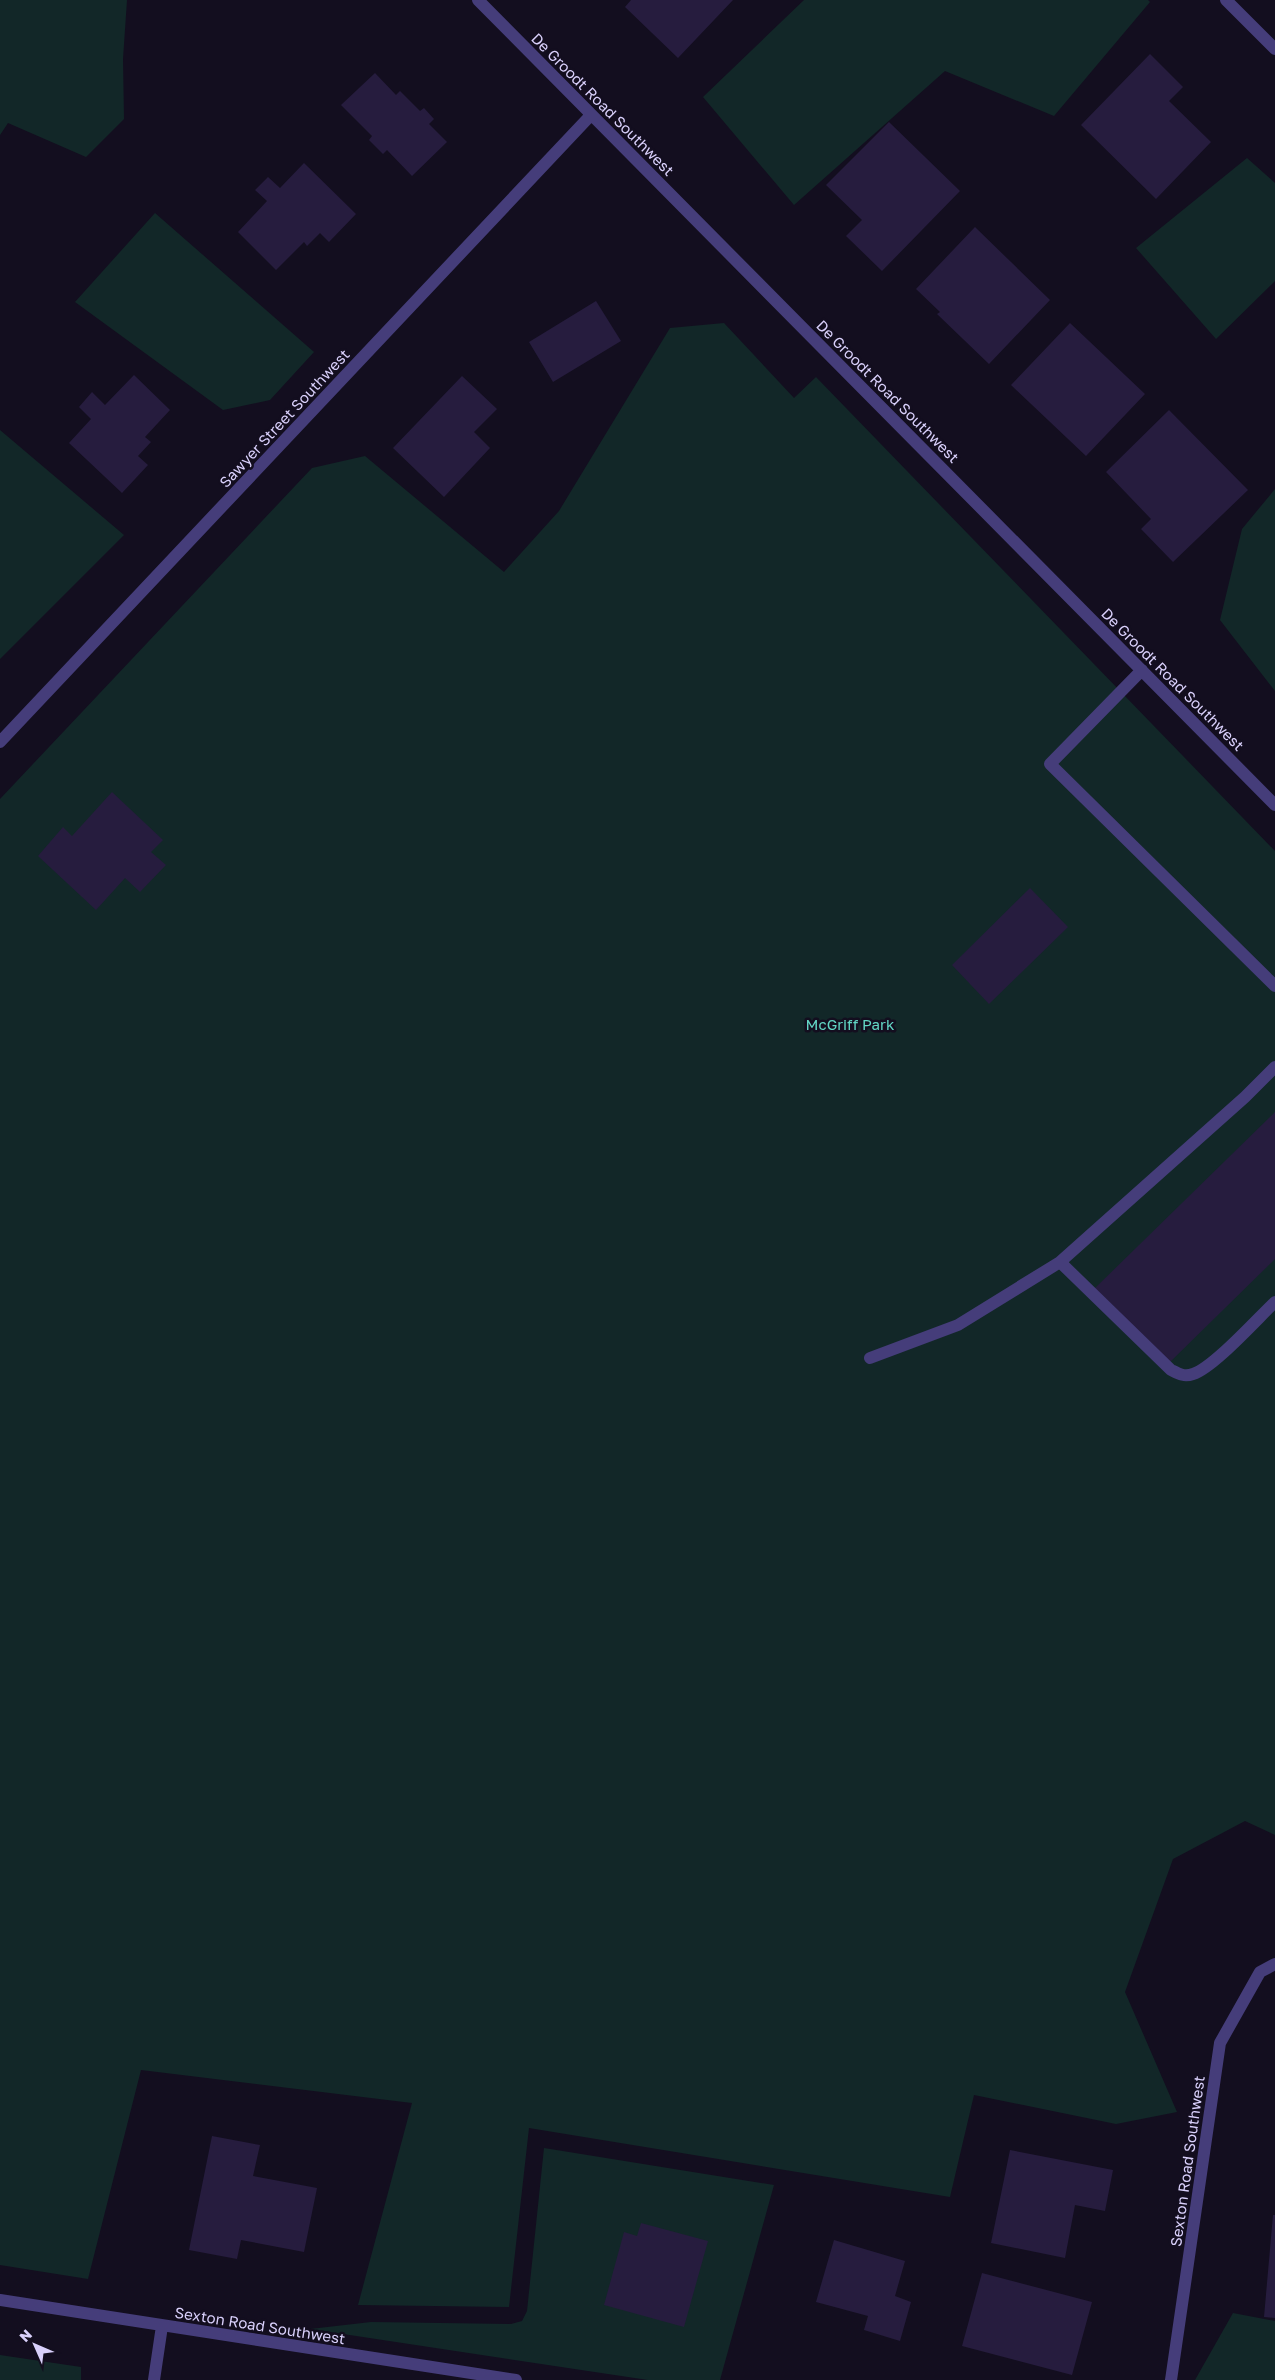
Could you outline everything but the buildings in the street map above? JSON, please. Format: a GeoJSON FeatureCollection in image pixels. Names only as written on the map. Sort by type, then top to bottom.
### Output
{"type":"FeatureCollection","features":[{"type":"Feature","properties":{"kind":"street","name":"De Groodt Road Southwest"},"geometry":{"type":"LineString","coordinates":[[478,0],[1275,805]]}},
{"type":"Feature","properties":{"kind":"street"},"geometry":{"type":"LineString","coordinates":[[1226,0],[1275,49]]}},
{"type":"Feature","properties":{"kind":"street","name":"Sawyer Street Southwest"},"geometry":{"type":"LineString","coordinates":[[0,742],[591,115]]}},
{"type":"Feature","properties":{"kind":"street"},"geometry":{"type":"LineString","coordinates":[[1142,670],[1050,764],[1275,986]]}},
{"type":"Feature","properties":{"kind":"street"},"geometry":{"type":"LineString","coordinates":[[870,1358],[958,1325],[1060,1262],[1245,1097],[1275,1067]]}},
{"type":"Feature","properties":{"kind":"street"},"geometry":{"type":"LineString","coordinates":[[1060,1262],[1171,1370],[1183,1376],[1194,1374],[1208,1366],[1275,1302]]}},
{"type":"Feature","properties":{"kind":"street","name":"Sexton Road Southwest"},"geometry":{"type":"LineString","coordinates":[[1171,2380],[1220,2043],[1260,1972],[1275,1964]]}},
{"type":"Feature","properties":{"kind":"street","name":"Sexton Road Southwest"},"geometry":{"type":"LineString","coordinates":[[0,2300],[516,2380]]}},
{"type":"Feature","properties":{"kind":"street"},"geometry":{"type":"LineString","coordinates":[[154,2380],[162,2326]]}},
{"type":"Feature","properties":{"kind":"green space"},"geometry":{"type":"Polygon","coordinates":[[[0,0],[127,0],[123,59],[124,119],[86,157],[8,123],[0,135],[0,0]]]}},
{"type":"Feature","properties":{"kind":"green space"},"geometry":{"type":"Polygon","coordinates":[[[804,0],[1148,0],[1150,2],[1054,116],[945,71],[794,205],[703,97],[804,0]]]}},
{"type":"Feature","properties":{"kind":"green space"},"geometry":{"type":"Polygon","coordinates":[[[1247,158],[1275,183],[1275,281],[1216,339],[1136,248],[1247,158]]]}},
{"type":"Feature","properties":{"kind":"green space"},"geometry":{"type":"Polygon","coordinates":[[[155,213],[314,352],[270,400],[223,410],[75,302],[155,213]]]}},
{"type":"Feature","properties":{"kind":"green space","name":"McGriff Park"},"geometry":{"type":"Polygon","coordinates":[[[724,323],[794,398],[816,377],[1275,851],[1275,1835],[1245,1821],[1173,1859],[1125,1992],[1177,2112],[1116,2124],[974,2095],[950,2197],[529,2128],[509,2307],[358,2305],[412,2103],[141,2070],[88,2279],[0,2265],[0,799],[312,468],[365,456],[504,572],[559,511],[670,328],[724,323]]]}},
{"type":"Feature","properties":{"kind":"green space"},"geometry":{"type":"Polygon","coordinates":[[[0,430],[124,535],[0,659],[0,430]]]}},
{"type":"Feature","properties":{"kind":"green space"},"geometry":{"type":"Polygon","coordinates":[[[1275,489],[1275,691],[1220,620],[1242,529],[1275,489]]]}},
{"type":"Feature","properties":{"kind":"green space"},"geometry":{"type":"Polygon","coordinates":[[[544,2148],[774,2185],[720,2380],[648,2380],[310,2329],[371,2322],[511,2324],[522,2321],[527,2311],[544,2148]]]}},
{"type":"Feature","properties":{"kind":"green space"},"geometry":{"type":"Polygon","coordinates":[[[1233,2313],[1275,2321],[1275,2380],[1195,2380],[1233,2313]]]}},
{"type":"Feature","properties":{"kind":"green space"},"geometry":{"type":"Polygon","coordinates":[[[0,2355],[81,2367],[81,2380],[0,2380],[0,2355]]]}}]}
